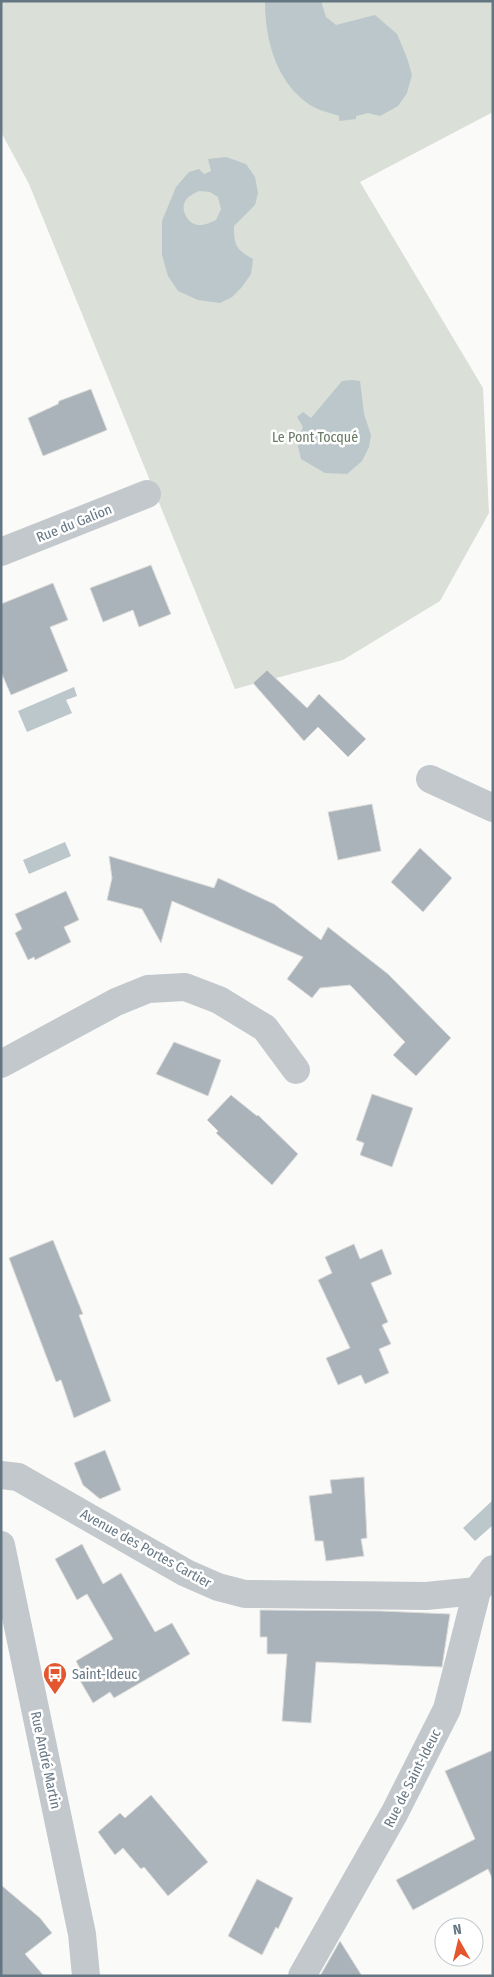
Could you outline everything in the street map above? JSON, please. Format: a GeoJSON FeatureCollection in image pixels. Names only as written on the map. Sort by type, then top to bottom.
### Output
{"type":"FeatureCollection","features":[{"type":"Feature","properties":{"kind":"street","name":"Rue du Galion"},"geometry":{"type":"LineString","coordinates":[[1,552],[147,494]]}},
{"type":"Feature","properties":{"kind":"street"},"geometry":{"type":"LineString","coordinates":[[430,778],[493,808]]}},
{"type":"Feature","properties":{"kind":"street"},"geometry":{"type":"LineString","coordinates":[[1,1064],[124,999],[148,989],[185,987],[219,1000],[265,1028],[296,1070]]}},
{"type":"Feature","properties":{"kind":"street","name":"Avenue des Portes Cartier"},"geometry":{"type":"LineString","coordinates":[[1,1475],[18,1477],[186,1573],[218,1587],[245,1594],[426,1596],[485,1580]]}},
{"type":"Feature","properties":{"kind":"street","name":"Rue André Martin"},"geometry":{"type":"LineString","coordinates":[[1,1545],[82,1934],[86,1976]]}},
{"type":"Feature","properties":{"kind":"street","name":"Rue de Saint-Ideuc"},"geometry":{"type":"LineString","coordinates":[[302,1976],[395,1812],[447,1709],[485,1580]]}},
{"type":"Feature","properties":{"kind":"green space","name":"Le Pont Tocqué"},"geometry":{"type":"Polygon","coordinates":[[[1,1],[493,1],[493,112],[360,182],[483,388],[489,513],[440,601],[343,660],[235,689],[29,184],[1,132],[1,1]]]}},
{"type":"Feature","properties":{"kind":"shaded area"},"geometry":{"type":"Polygon","coordinates":[[[265,1],[321,1],[326,17],[336,25],[375,15],[397,34],[412,75],[407,93],[398,106],[380,116],[368,113],[356,116],[356,119],[339,121],[339,116],[320,110],[298,96],[281,72],[270,45],[265,1]]]}},
{"type":"Feature","properties":{"kind":"shaded area"},"geometry":{"type":"Polygon","coordinates":[[[226,157],[246,164],[255,177],[258,193],[255,205],[234,226],[237,246],[253,259],[251,274],[232,297],[220,303],[198,300],[178,291],[168,276],[162,255],[162,221],[176,187],[189,172],[199,169],[204,174],[211,171],[208,159],[226,157]],[[199,191],[188,197],[184,203],[185,214],[194,224],[202,225],[216,220],[221,209],[218,197],[210,192],[199,191]]]}},
{"type":"Feature","properties":{"kind":"shaded area"},"geometry":{"type":"Polygon","coordinates":[[[342,381],[360,381],[364,414],[371,435],[369,447],[362,461],[347,474],[325,473],[301,459],[297,442],[303,427],[297,417],[303,412],[311,418],[342,381]]]}},
{"type":"Feature","properties":{"kind":"shaded area"},"geometry":{"type":"Polygon","coordinates":[[[74,687],[77,696],[66,700],[72,713],[27,732],[18,711],[74,687]]]}},
{"type":"Feature","properties":{"kind":"shaded area"},"geometry":{"type":"Polygon","coordinates":[[[65,842],[71,856],[29,874],[23,860],[65,842]]]}},
{"type":"Feature","properties":{"kind":"shaded area"},"geometry":{"type":"Polygon","coordinates":[[[493,1500],[493,1525],[475,1541],[463,1528],[493,1500]]]}},
{"type":"Feature","properties":{"kind":"building"},"geometry":{"type":"Polygon","coordinates":[[[91,389],[107,430],[43,456],[28,418],[58,404],[59,401],[91,389]]]}},
{"type":"Feature","properties":{"kind":"building"},"geometry":{"type":"Polygon","coordinates":[[[151,565],[171,614],[139,627],[133,610],[103,622],[90,588],[151,565]]]}},
{"type":"Feature","properties":{"kind":"building"},"geometry":{"type":"Polygon","coordinates":[[[53,583],[68,620],[50,627],[68,671],[11,695],[1,672],[1,604],[53,583]]]}},
{"type":"Feature","properties":{"kind":"building"},"geometry":{"type":"Polygon","coordinates":[[[267,670],[307,708],[319,694],[366,739],[348,757],[318,727],[304,741],[253,683],[267,670]]]}},
{"type":"Feature","properties":{"kind":"building"},"geometry":{"type":"Polygon","coordinates":[[[372,804],[381,851],[338,860],[328,812],[372,804]]]}},
{"type":"Feature","properties":{"kind":"building"},"geometry":{"type":"Polygon","coordinates":[[[420,848],[452,878],[423,912],[391,882],[420,848]]]}},
{"type":"Feature","properties":{"kind":"building"},"geometry":{"type":"Polygon","coordinates":[[[109,856],[214,888],[218,878],[274,904],[321,940],[328,927],[388,974],[451,1038],[416,1076],[393,1055],[405,1042],[350,985],[320,988],[312,998],[287,979],[303,957],[172,901],[161,943],[142,909],[107,900],[112,878],[109,856]]]}},
{"type":"Feature","properties":{"kind":"building"},"geometry":{"type":"Polygon","coordinates":[[[66,891],[79,920],[64,927],[71,942],[35,960],[34,957],[28,960],[15,933],[22,929],[15,914],[66,891]]]}},
{"type":"Feature","properties":{"kind":"building"},"geometry":{"type":"Polygon","coordinates":[[[174,1042],[221,1060],[208,1096],[156,1074],[174,1042]]]}},
{"type":"Feature","properties":{"kind":"building"},"geometry":{"type":"Polygon","coordinates":[[[372,1094],[413,1108],[392,1167],[360,1155],[364,1143],[356,1140],[372,1094]]]}},
{"type":"Feature","properties":{"kind":"building"},"geometry":{"type":"Polygon","coordinates":[[[231,1095],[258,1115],[298,1154],[272,1185],[216,1133],[218,1131],[207,1120],[231,1095]]]}},
{"type":"Feature","properties":{"kind":"building"},"geometry":{"type":"Polygon","coordinates":[[[53,1240],[83,1314],[79,1315],[111,1401],[74,1418],[61,1380],[56,1382],[9,1258],[53,1240]]]}},
{"type":"Feature","properties":{"kind":"building"},"geometry":{"type":"Polygon","coordinates":[[[354,1244],[360,1259],[382,1249],[392,1274],[371,1283],[388,1322],[382,1325],[391,1344],[379,1349],[389,1373],[365,1384],[361,1375],[338,1385],[326,1358],[350,1348],[318,1280],[332,1273],[325,1257],[354,1244]]]}},
{"type":"Feature","properties":{"kind":"building"},"geometry":{"type":"Polygon","coordinates":[[[105,1450],[121,1490],[100,1499],[83,1485],[74,1463],[105,1450]]]}},
{"type":"Feature","properties":{"kind":"building"},"geometry":{"type":"Polygon","coordinates":[[[364,1477],[367,1538],[361,1539],[364,1556],[326,1561],[323,1541],[315,1541],[309,1496],[332,1493],[330,1480],[364,1477]]]}},
{"type":"Feature","properties":{"kind":"building"},"geometry":{"type":"Polygon","coordinates":[[[82,1544],[103,1584],[121,1573],[155,1632],[172,1623],[190,1654],[114,1698],[110,1692],[93,1703],[78,1677],[83,1674],[76,1661],[113,1639],[87,1594],[77,1600],[55,1559],[82,1544]]]}},
{"type":"Feature","properties":{"kind":"building"},"geometry":{"type":"Polygon","coordinates":[[[260,1610],[381,1611],[450,1614],[442,1667],[316,1662],[311,1723],[282,1721],[287,1654],[267,1654],[267,1637],[260,1637],[260,1610]]]}},
{"type":"Feature","properties":{"kind":"building"},"geometry":{"type":"Polygon","coordinates":[[[493,1750],[493,1880],[488,1869],[413,1910],[396,1880],[475,1839],[445,1771],[493,1750]]]}},
{"type":"Feature","properties":{"kind":"building"},"geometry":{"type":"Polygon","coordinates":[[[151,1795],[208,1862],[168,1896],[144,1867],[141,1869],[123,1848],[115,1855],[98,1832],[120,1813],[125,1818],[151,1795]]]}},
{"type":"Feature","properties":{"kind":"building"},"geometry":{"type":"Polygon","coordinates":[[[257,1879],[293,1898],[278,1929],[276,1927],[262,1955],[228,1936],[257,1879]]]}},
{"type":"Feature","properties":{"kind":"building"},"geometry":{"type":"Polygon","coordinates":[[[1,1885],[40,1918],[52,1933],[25,1954],[44,1976],[1,1976],[1,1885]]]}},
{"type":"Feature","properties":{"kind":"building"},"geometry":{"type":"Polygon","coordinates":[[[340,1941],[362,1976],[320,1976],[340,1941]]]}},
{"type":"Feature","properties":{"kind":"place","name":"Saint-Ideuc"},"geometry":{"type":"Point","coordinates":[55,1695]}}]}
